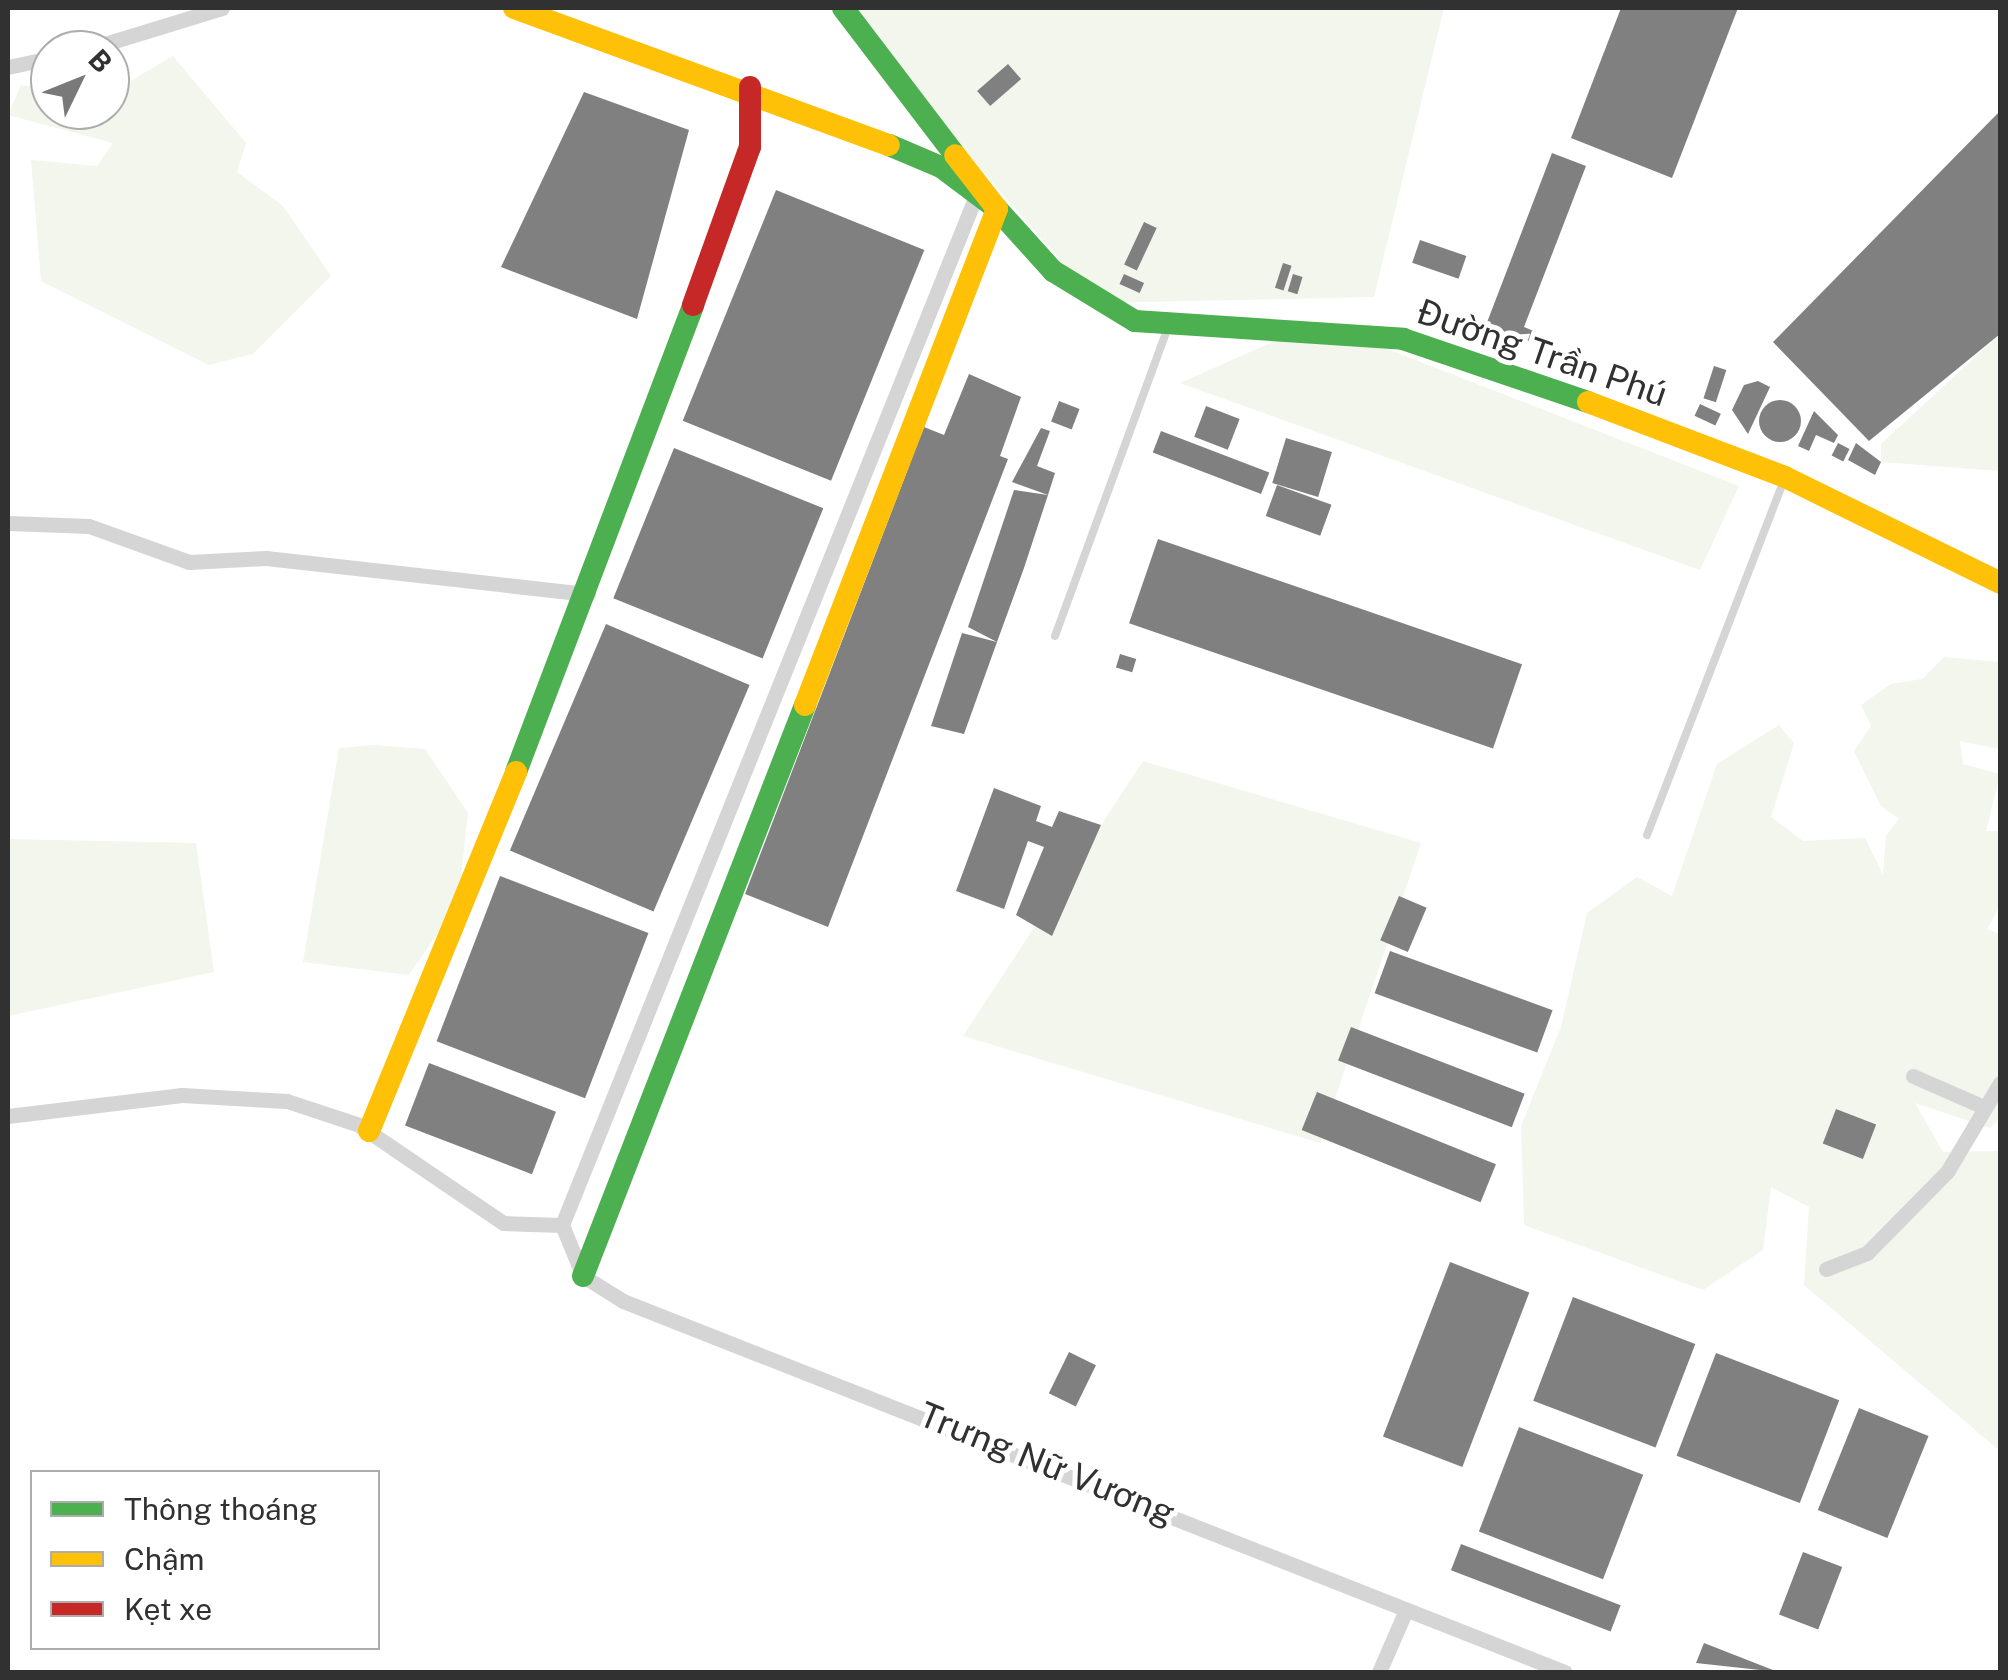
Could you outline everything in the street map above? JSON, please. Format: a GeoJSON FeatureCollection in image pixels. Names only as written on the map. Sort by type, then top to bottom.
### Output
{"type":"FeatureCollection","features":[{"type":"Feature","properties":{"kind":"street"},"geometry":{"type":"LineString","coordinates":[[130,36],[222,8]]}},
{"type":"Feature","properties":{"kind":"street","name":"Đường Trần Phú"},"geometry":{"type":"LineString","coordinates":[[514,8],[750,87],[941,168],[997,209],[1098,304],[1166,330],[1403,339],[1784,477],[2000,583]]}},
{"type":"Feature","properties":{"kind":"street"},"geometry":{"type":"LineString","coordinates":[[582,1276],[997,209],[843,8]]}},
{"type":"Feature","properties":{"kind":"street"},"geometry":{"type":"LineString","coordinates":[[369,1131],[464,917],[588,594],[750,147],[750,87]]}},
{"type":"Feature","properties":{"kind":"street"},"geometry":{"type":"LineString","coordinates":[[582,1276],[562,1226],[978,193]]}},
{"type":"Feature","properties":{"kind":"street"},"geometry":{"type":"LineString","coordinates":[[8,523],[89,526],[189,562],[266,558],[588,594]]}},
{"type":"Feature","properties":{"kind":"street"},"geometry":{"type":"LineString","coordinates":[[1912,1076],[1984,1107]]}},
{"type":"Feature","properties":{"kind":"street"},"geometry":{"type":"LineString","coordinates":[[1826,1269],[1859,1259],[1896,1226],[1955,1162],[2000,1083]]}},
{"type":"Feature","properties":{"kind":"street"},"geometry":{"type":"LineString","coordinates":[[8,1116],[251,1095],[369,1131],[503,1223],[562,1226]]}},
{"type":"Feature","properties":{"kind":"street","name":"Trưng Nữ Vương"},"geometry":{"type":"LineString","coordinates":[[582,1276],[623,1301],[1565,1672]]}},
{"type":"Feature","properties":{"kind":"street"},"geometry":{"type":"LineString","coordinates":[[1379,1672],[1406,1610]]}},
{"type":"Feature","properties":{"kind":"lane"},"geometry":{"type":"LineString","coordinates":[[1054,636],[1166,330]]}},
{"type":"Feature","properties":{"kind":"lane"},"geometry":{"type":"LineString","coordinates":[[1647,835],[1784,477]]}},
{"type":"Feature","properties":{"kind":"shaded area"},"geometry":{"type":"Polygon","coordinates":[[[839,8],[1444,8],[1374,297],[1098,303],[839,8]]]}},
{"type":"Feature","properties":{"kind":"shaded area"},"geometry":{"type":"Polygon","coordinates":[[[173,56],[246,143],[237,172],[283,206],[331,276],[253,354],[209,365],[41,281],[31,160],[97,166],[113,143],[64,130],[130,130],[130,81],[173,56]]]}},
{"type":"Feature","properties":{"kind":"shaded area"},"geometry":{"type":"Polygon","coordinates":[[[21,85],[30,86],[30,121],[8,115],[21,85]]]}},
{"type":"Feature","properties":{"kind":"shaded area"},"geometry":{"type":"Polygon","coordinates":[[[1318,322],[1739,486],[1700,570],[1180,383],[1318,322]]]}},
{"type":"Feature","properties":{"kind":"shaded area"},"geometry":{"type":"Polygon","coordinates":[[[2000,334],[2000,471],[1881,462],[1881,444],[2000,334]]]}},
{"type":"Feature","properties":{"kind":"shaded area"},"geometry":{"type":"Polygon","coordinates":[[[1944,657],[2000,662],[2000,749],[1960,741],[1963,764],[2000,774],[1986,831],[2000,831],[2000,906],[1987,929],[2000,934],[2000,1118],[1990,1128],[1915,1103],[1943,1152],[2000,1151],[2000,1451],[1804,1285],[1809,1207],[1771,1187],[1763,1250],[1703,1290],[1524,1225],[1521,1126],[1561,1027],[1587,913],[1637,877],[1672,896],[1717,764],[1779,725],[1794,743],[1771,817],[1803,841],[1865,838],[1883,875],[1886,836],[1899,819],[1881,806],[1854,751],[1871,726],[1861,705],[1891,684],[1922,679],[1944,657]]]}},
{"type":"Feature","properties":{"kind":"shaded area"},"geometry":{"type":"Polygon","coordinates":[[[374,745],[425,749],[468,813],[458,904],[409,975],[303,962],[339,748],[374,745]]]}},
{"type":"Feature","properties":{"kind":"shaded area"},"geometry":{"type":"Polygon","coordinates":[[[1143,761],[1421,843],[1320,1143],[963,1036],[1143,761]]]}},
{"type":"Feature","properties":{"kind":"shaded area"},"geometry":{"type":"Polygon","coordinates":[[[8,839],[196,843],[214,972],[8,1016],[8,839]]]}},
{"type":"Feature","properties":{"kind":"building"},"geometry":{"type":"Polygon","coordinates":[[[1621,8],[1738,8],[1672,178],[1571,138],[1621,8]]]}},
{"type":"Feature","properties":{"kind":"building"},"geometry":{"type":"Polygon","coordinates":[[[1008,64],[1021,79],[990,106],[977,91],[1008,64]]]}},
{"type":"Feature","properties":{"kind":"building"},"geometry":{"type":"Polygon","coordinates":[[[584,92],[689,130],[637,319],[501,267],[584,92]]]}},
{"type":"Feature","properties":{"kind":"building"},"geometry":{"type":"Polygon","coordinates":[[[2000,111],[2000,334],[1869,441],[1773,342],[2000,111]]]}},
{"type":"Feature","properties":{"kind":"building"},"geometry":{"type":"Polygon","coordinates":[[[1552,153],[1586,166],[1524,327],[1558,341],[1554,351],[1486,325],[1552,153]]]}},
{"type":"Feature","properties":{"kind":"building"},"geometry":{"type":"Polygon","coordinates":[[[776,190],[924,250],[831,481],[683,421],[776,190]]]}},
{"type":"Feature","properties":{"kind":"building"},"geometry":{"type":"Polygon","coordinates":[[[1144,222],[1157,228],[1137,271],[1124,265],[1144,222]]]}},
{"type":"Feature","properties":{"kind":"building"},"geometry":{"type":"Polygon","coordinates":[[[1420,240],[1466,256],[1459,279],[1412,263],[1420,240]]]}},
{"type":"Feature","properties":{"kind":"building"},"geometry":{"type":"Polygon","coordinates":[[[1283,263],[1292,266],[1284,291],[1275,288],[1283,263]]]}},
{"type":"Feature","properties":{"kind":"building"},"geometry":{"type":"Polygon","coordinates":[[[1124,274],[1144,283],[1140,293],[1120,284],[1124,274]]]}},
{"type":"Feature","properties":{"kind":"building"},"geometry":{"type":"Polygon","coordinates":[[[1293,274],[1303,277],[1297,294],[1288,291],[1293,274]]]}},
{"type":"Feature","properties":{"kind":"building"},"geometry":{"type":"Polygon","coordinates":[[[1714,366],[1726,370],[1716,402],[1703,398],[1714,366]]]}},
{"type":"Feature","properties":{"kind":"building"},"geometry":{"type":"Polygon","coordinates":[[[969,374],[1021,397],[1000,456],[1008,459],[828,927],[745,894],[924,427],[944,435],[969,374]]]}},
{"type":"Feature","properties":{"kind":"building"},"geometry":{"type":"Polygon","coordinates":[[[1758,381],[1770,387],[1748,434],[1732,410],[1744,385],[1758,381]]]}},
{"type":"Feature","properties":{"kind":"building"},"geometry":{"type":"Polygon","coordinates":[[[1780,400],[1795,406],[1801,421],[1795,436],[1780,442],[1765,436],[1759,421],[1765,406],[1780,400]]]}},
{"type":"Feature","properties":{"kind":"building"},"geometry":{"type":"Polygon","coordinates":[[[1059,401],[1080,409],[1072,429],[1051,422],[1059,401]]]}},
{"type":"Feature","properties":{"kind":"building"},"geometry":{"type":"Polygon","coordinates":[[[1700,404],[1721,414],[1715,426],[1695,416],[1700,404]]]}},
{"type":"Feature","properties":{"kind":"building"},"geometry":{"type":"Polygon","coordinates":[[[1206,406],[1240,419],[1228,450],[1194,437],[1206,406]]]}},
{"type":"Feature","properties":{"kind":"building"},"geometry":{"type":"Polygon","coordinates":[[[1814,411],[1838,435],[1834,443],[1816,435],[1809,451],[1798,446],[1814,411]]]}},
{"type":"Feature","properties":{"kind":"building"},"geometry":{"type":"Polygon","coordinates":[[[1041,428],[1050,431],[1037,466],[1055,473],[1048,495],[1012,482],[1041,428]]]}},
{"type":"Feature","properties":{"kind":"building"},"geometry":{"type":"Polygon","coordinates":[[[1161,431],[1269,473],[1261,494],[1153,452],[1161,431]]]}},
{"type":"Feature","properties":{"kind":"building"},"geometry":{"type":"Polygon","coordinates":[[[1286,438],[1332,452],[1318,497],[1272,483],[1286,438]]]}},
{"type":"Feature","properties":{"kind":"building"},"geometry":{"type":"Polygon","coordinates":[[[1838,443],[1850,449],[1843,461],[1832,455],[1838,443]]]}},
{"type":"Feature","properties":{"kind":"building"},"geometry":{"type":"Polygon","coordinates":[[[1856,443],[1881,462],[1875,475],[1848,460],[1856,443]]]}},
{"type":"Feature","properties":{"kind":"building"},"geometry":{"type":"Polygon","coordinates":[[[674,448],[823,508],[763,659],[613,598],[674,448]]]}},
{"type":"Feature","properties":{"kind":"building"},"geometry":{"type":"Polygon","coordinates":[[[1277,485],[1332,505],[1320,536],[1266,516],[1277,485]]]}},
{"type":"Feature","properties":{"kind":"building"},"geometry":{"type":"Polygon","coordinates":[[[1014,490],[1048,495],[1024,568],[997,642],[968,627],[1014,490]]]}},
{"type":"Feature","properties":{"kind":"building"},"geometry":{"type":"Polygon","coordinates":[[[1158,539],[1522,664],[1493,748],[1129,623],[1158,539]]]}},
{"type":"Feature","properties":{"kind":"building"},"geometry":{"type":"Polygon","coordinates":[[[606,624],[750,685],[653,911],[510,850],[606,624]]]}},
{"type":"Feature","properties":{"kind":"building"},"geometry":{"type":"Polygon","coordinates":[[[962,633],[997,642],[964,734],[931,726],[962,633]]]}},
{"type":"Feature","properties":{"kind":"building"},"geometry":{"type":"Polygon","coordinates":[[[1120,654],[1136,659],[1132,672],[1116,667],[1120,654]]]}},
{"type":"Feature","properties":{"kind":"building"},"geometry":{"type":"Polygon","coordinates":[[[994,788],[1041,806],[1036,821],[1052,827],[1059,811],[1101,825],[1052,936],[1016,915],[1044,847],[1028,841],[1004,909],[956,891],[994,788]]]}},
{"type":"Feature","properties":{"kind":"building"},"geometry":{"type":"Polygon","coordinates":[[[500,876],[648,933],[585,1098],[437,1041],[500,876]]]}},
{"type":"Feature","properties":{"kind":"building"},"geometry":{"type":"Polygon","coordinates":[[[1399,896],[1427,908],[1408,952],[1380,940],[1399,896]]]}},
{"type":"Feature","properties":{"kind":"building"},"geometry":{"type":"Polygon","coordinates":[[[1390,951],[1553,1010],[1537,1052],[1375,993],[1390,951]]]}},
{"type":"Feature","properties":{"kind":"building"},"geometry":{"type":"Polygon","coordinates":[[[1351,1027],[1525,1094],[1512,1127],[1338,1061],[1351,1027]]]}},
{"type":"Feature","properties":{"kind":"building"},"geometry":{"type":"Polygon","coordinates":[[[429,1063],[556,1112],[532,1174],[405,1126],[429,1063]]]}},
{"type":"Feature","properties":{"kind":"building"},"geometry":{"type":"Polygon","coordinates":[[[1317,1092],[1496,1164],[1481,1202],[1302,1130],[1317,1092]]]}},
{"type":"Feature","properties":{"kind":"building"},"geometry":{"type":"Polygon","coordinates":[[[1836,1109],[1876,1124],[1863,1159],[1823,1144],[1836,1109]]]}},
{"type":"Feature","properties":{"kind":"building"},"geometry":{"type":"Polygon","coordinates":[[[1450,1262],[1529,1292],[1462,1467],[1383,1437],[1450,1262]]]}},
{"type":"Feature","properties":{"kind":"building"},"geometry":{"type":"Polygon","coordinates":[[[1573,1297],[1695,1344],[1656,1448],[1533,1401],[1573,1297]]]}},
{"type":"Feature","properties":{"kind":"building"},"geometry":{"type":"Polygon","coordinates":[[[1069,1352],[1096,1365],[1076,1406],[1049,1393],[1069,1352]]]}},
{"type":"Feature","properties":{"kind":"building"},"geometry":{"type":"Polygon","coordinates":[[[1716,1353],[1839,1400],[1800,1503],[1677,1456],[1716,1353]]]}},
{"type":"Feature","properties":{"kind":"building"},"geometry":{"type":"Polygon","coordinates":[[[1859,1408],[1929,1436],[1887,1538],[1818,1510],[1859,1408]]]}},
{"type":"Feature","properties":{"kind":"building"},"geometry":{"type":"Polygon","coordinates":[[[1519,1427],[1643,1475],[1603,1579],[1479,1532],[1519,1427]]]}},
{"type":"Feature","properties":{"kind":"building"},"geometry":{"type":"Polygon","coordinates":[[[1461,1544],[1621,1605],[1611,1631],[1451,1570],[1461,1544]]]}},
{"type":"Feature","properties":{"kind":"building"},"geometry":{"type":"Polygon","coordinates":[[[1803,1552],[1842,1567],[1818,1630],[1779,1615],[1803,1552]]]}},
{"type":"Feature","properties":{"kind":"building"},"geometry":{"type":"Polygon","coordinates":[[[1704,1643],[1778,1672],[1696,1663],[1704,1643]]]}},
{"type":"Feature","properties":{"kind":"traffic: fast"},"geometry":{"type":"LineString","coordinates":[[843,8],[955,155]]}},
{"type":"Feature","properties":{"kind":"traffic: fast"},"geometry":{"type":"LineString","coordinates":[[889,145],[941,167],[997,209],[1053,271],[1135,321],[1403,339],[1588,402]]}},
{"type":"Feature","properties":{"kind":"traffic: fast"},"geometry":{"type":"LineString","coordinates":[[516,772],[693,305]]}},
{"type":"Feature","properties":{"kind":"traffic: fast"},"geometry":{"type":"LineString","coordinates":[[583,1276],[805,705]]}},
{"type":"Feature","properties":{"kind":"traffic: slow"},"geometry":{"type":"LineString","coordinates":[[514,8],[889,145]]}},
{"type":"Feature","properties":{"kind":"traffic: slow"},"geometry":{"type":"LineString","coordinates":[[805,705],[997,209],[955,155]]}},
{"type":"Feature","properties":{"kind":"traffic: slow"},"geometry":{"type":"LineString","coordinates":[[1588,402],[1785,477],[2000,583]]}},
{"type":"Feature","properties":{"kind":"traffic: slow"},"geometry":{"type":"LineString","coordinates":[[369,1131],[516,772]]}},
{"type":"Feature","properties":{"kind":"traffic: jam"},"geometry":{"type":"LineString","coordinates":[[693,305],[750,147],[750,87]]}}]}
